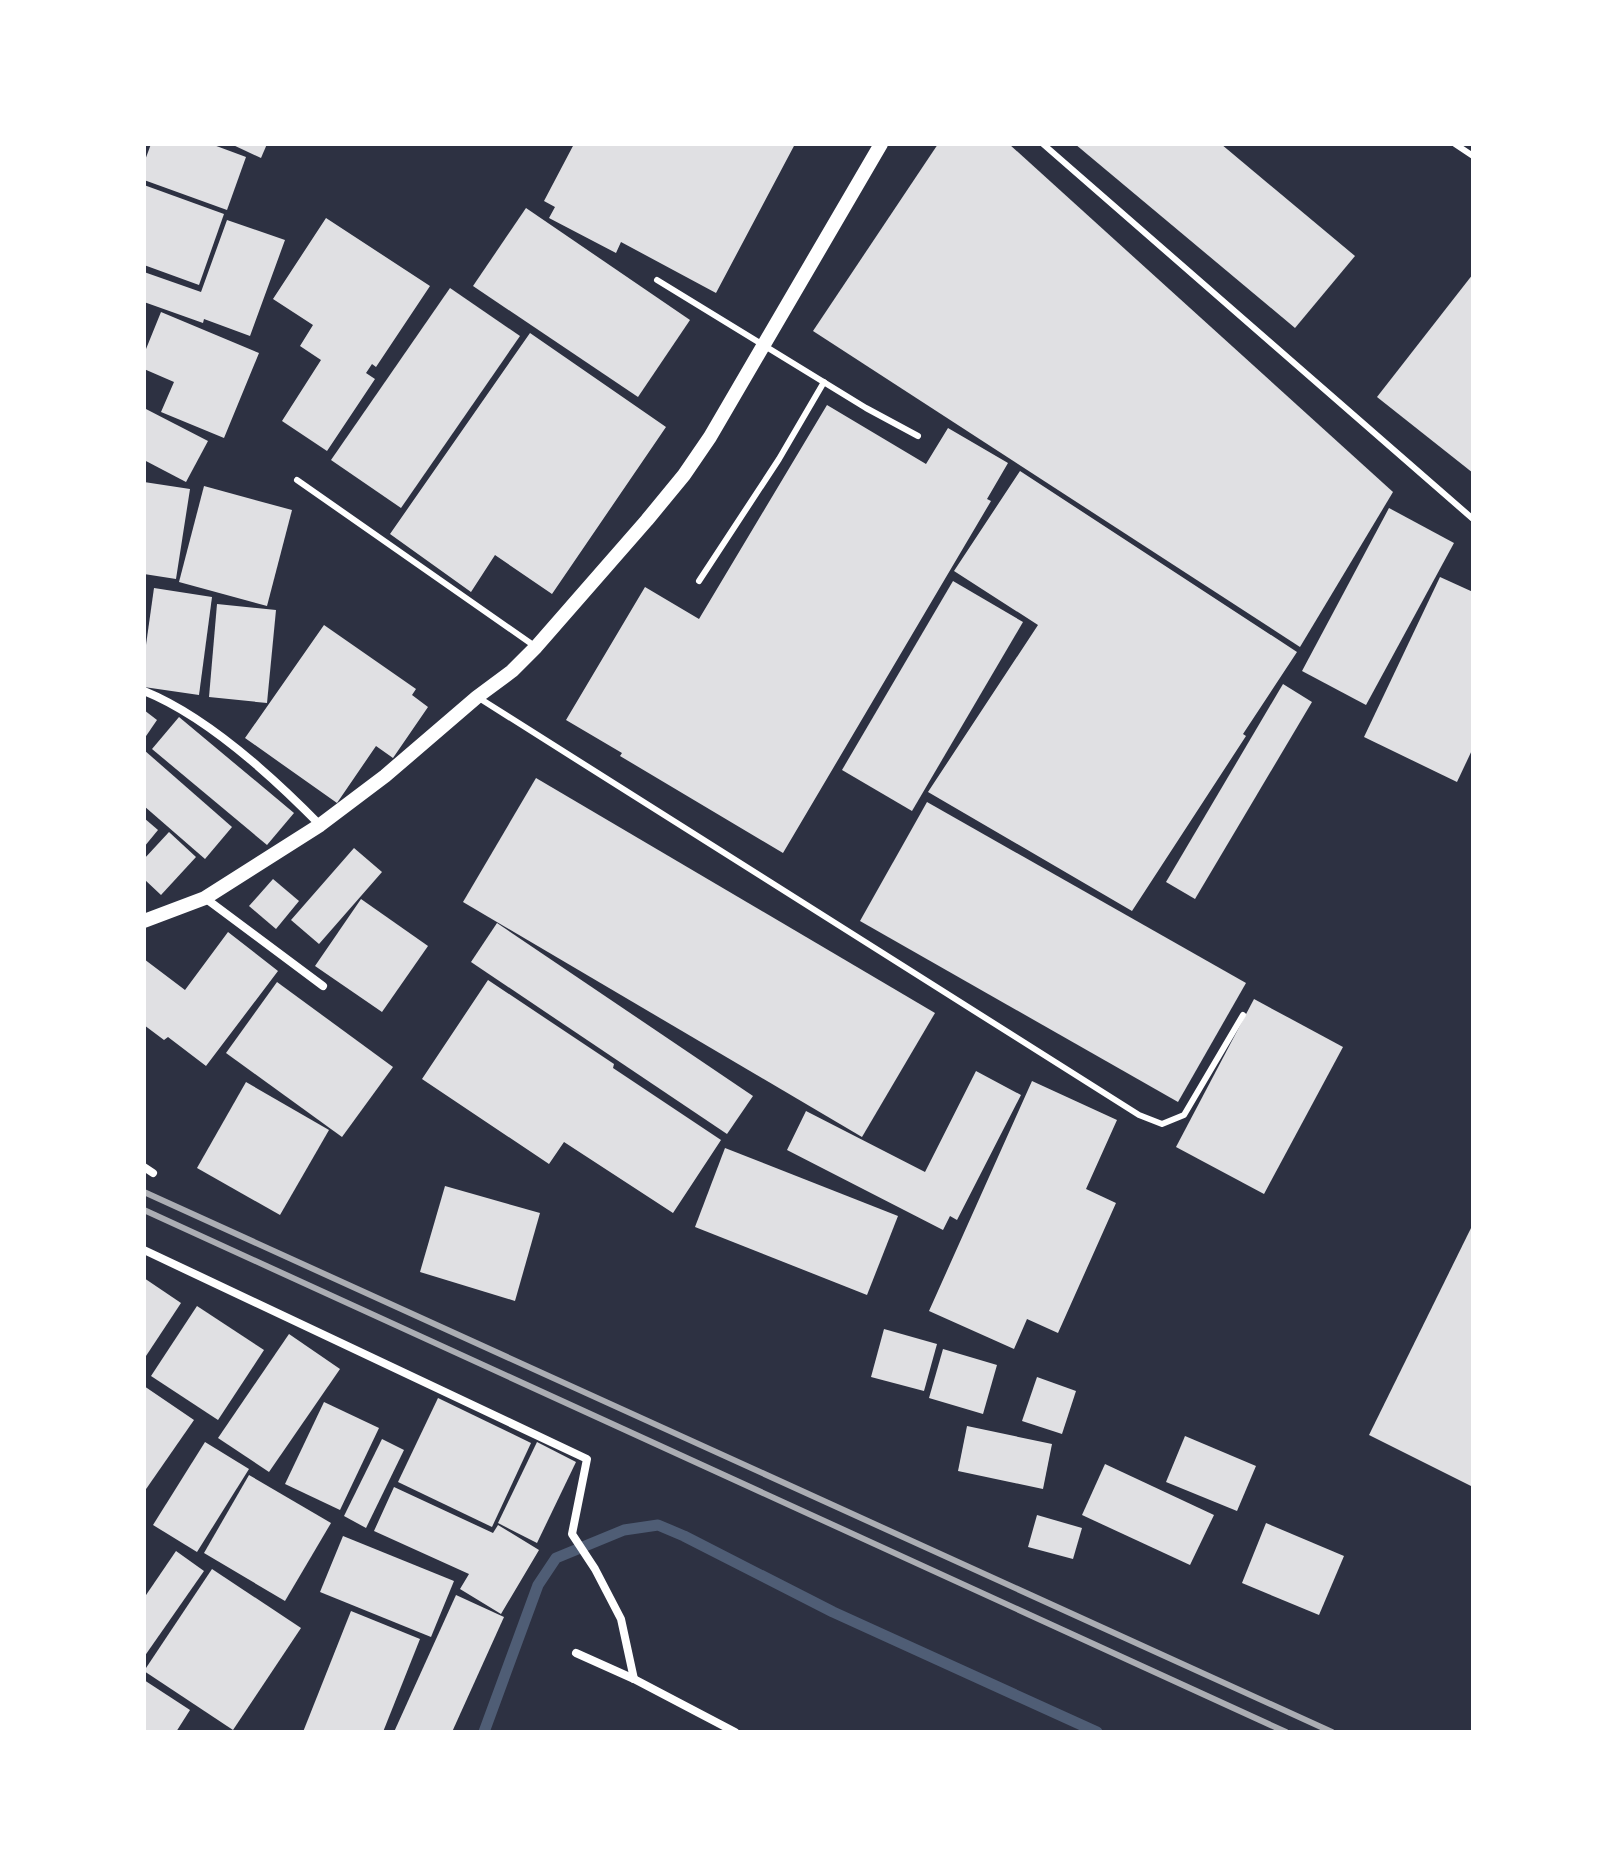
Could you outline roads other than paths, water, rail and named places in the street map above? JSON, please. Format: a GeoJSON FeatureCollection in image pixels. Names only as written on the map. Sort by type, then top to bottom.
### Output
{"type":"FeatureCollection","features":[{"type":"Feature","properties":{"kind":"street"},"geometry":{"type":"LineString","coordinates":[[144,921],[205,898],[320,825],[385,776],[512,671],[536,647],[684,475],[710,437],[881,144]]}},
{"type":"Feature","properties":{"kind":"street"},"geometry":{"type":"LineString","coordinates":[[144,691],[211,729],[291,795],[320,825]]}},
{"type":"Feature","properties":{"kind":"street"},"geometry":{"type":"LineString","coordinates":[[205,898],[323,986]]}},
{"type":"Feature","properties":{"kind":"street"},"geometry":{"type":"LineString","coordinates":[[144,1167],[153,1173]]}},
{"type":"Feature","properties":{"kind":"street"},"geometry":{"type":"LineString","coordinates":[[144,1250],[587,1459],[572,1534],[595,1569],[621,1619],[634,1679]]}},
{"type":"Feature","properties":{"kind":"street"},"geometry":{"type":"LineString","coordinates":[[576,1653],[634,1679],[735,1732]]}},
{"type":"Feature","properties":{"kind":"lane"},"geometry":{"type":"LineString","coordinates":[[1043,144],[1473,519]]}},
{"type":"Feature","properties":{"kind":"lane"},"geometry":{"type":"LineString","coordinates":[[1455,144],[1473,156]]}},
{"type":"Feature","properties":{"kind":"lane"},"geometry":{"type":"LineString","coordinates":[[657,280],[918,436]]}},
{"type":"Feature","properties":{"kind":"lane"},"geometry":{"type":"LineString","coordinates":[[699,581],[779,459],[824,382]]}},
{"type":"Feature","properties":{"kind":"lane"},"geometry":{"type":"LineString","coordinates":[[297,480],[536,647]]}},
{"type":"Feature","properties":{"kind":"lane"},"geometry":{"type":"LineString","coordinates":[[477,697],[1139,1115],[1162,1124],[1184,1115],[1243,1015]]}},
{"type":"Feature","properties":{"kind":"waterway"},"geometry":{"type":"LineString","coordinates":[[484,1732],[538,1585],[556,1558],[624,1530],[658,1525],[833,1612],[1097,1732]]}},
{"type":"Feature","properties":{"kind":"railway"},"geometry":{"type":"LineString","coordinates":[[144,1192],[1332,1732]]}},
{"type":"Feature","properties":{"kind":"railway"},"geometry":{"type":"LineString","coordinates":[[144,1210],[1286,1732]]}}]}
